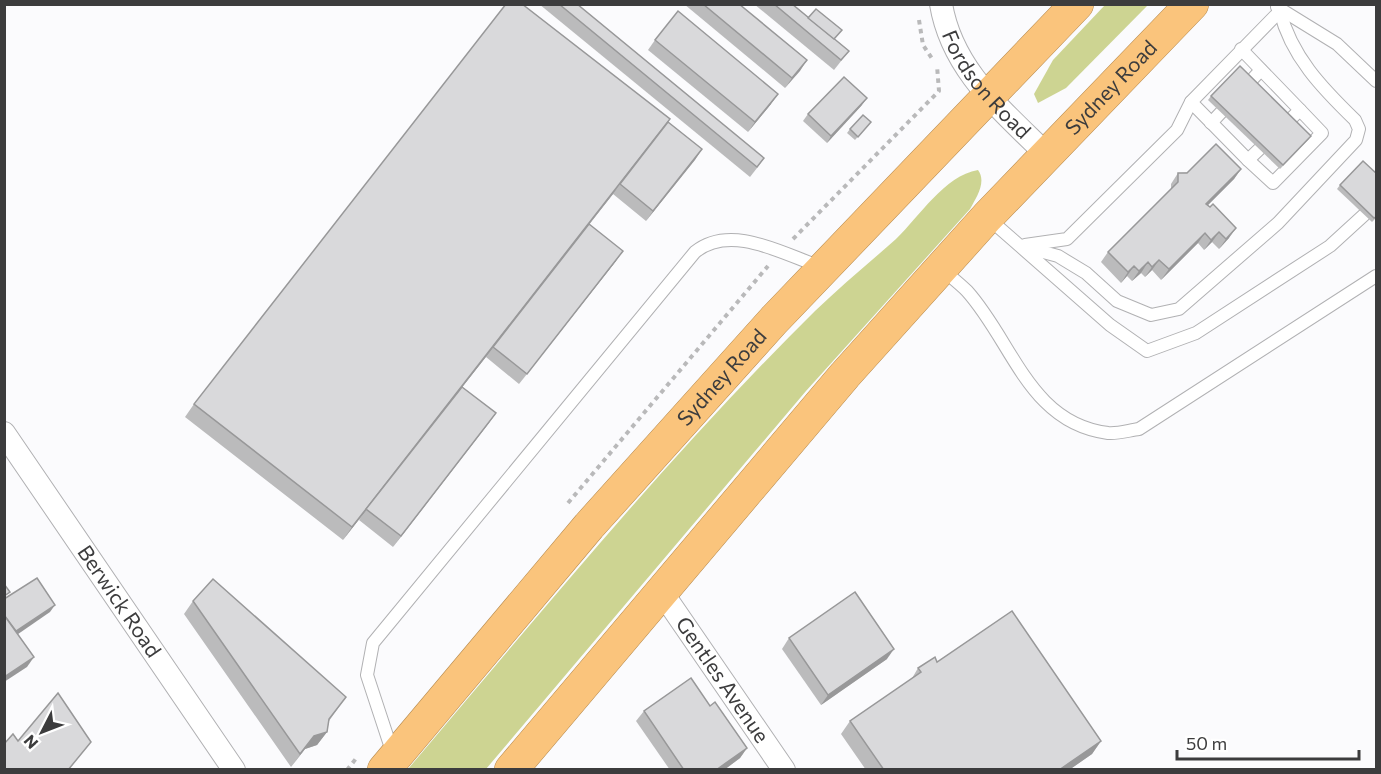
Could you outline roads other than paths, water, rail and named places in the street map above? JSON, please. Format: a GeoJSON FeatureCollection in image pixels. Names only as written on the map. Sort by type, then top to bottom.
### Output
{"type":"FeatureCollection","features":[{"type":"Feature","properties":{"kind":"highway","name":"Sydney Road"},"geometry":{"type":"LineString","coordinates":[[389,764],[589,526],[824,268],[1077,4]]}},
{"type":"Feature","properties":{"kind":"highway","name":"Sydney Road"},"geometry":{"type":"LineString","coordinates":[[511,770],[845,375],[987,217],[1192,4]]}},
{"type":"Feature","properties":{"kind":"street","name":"Fordson Road"},"geometry":{"type":"LineString","coordinates":[[941,4],[954,49],[969,74],[1047,155]]}},
{"type":"Feature","properties":{"kind":"street","name":"Berwick Road"},"geometry":{"type":"LineString","coordinates":[[4,434],[234,770]]}},
{"type":"Feature","properties":{"kind":"street","name":"Gentles Avenue"},"geometry":{"type":"LineString","coordinates":[[661,591],[784,770]]}},
{"type":"Feature","properties":{"kind":"lane"},"geometry":{"type":"LineString","coordinates":[[1021,246],[1067,239],[1177,130],[1191,102],[1278,8]]}},
{"type":"Feature","properties":{"kind":"lane"},"geometry":{"type":"LineString","coordinates":[[1278,8],[1337,44],[1377,81]]}},
{"type":"Feature","properties":{"kind":"lane"},"geometry":{"type":"LineString","coordinates":[[1021,246],[1058,256],[1086,273],[1117,301],[1151,315],[1179,309],[1278,223],[1356,140],[1359,129],[1355,120],[1309,74],[1285,32],[1278,8]]}},
{"type":"Feature","properties":{"kind":"lane"},"geometry":{"type":"LineString","coordinates":[[1191,102],[1211,123],[1234,137],[1248,160],[1273,183],[1322,133],[1300,110],[1276,94],[1261,70],[1241,50]]}},
{"type":"Feature","properties":{"kind":"lane"},"geometry":{"type":"LineString","coordinates":[[1211,123],[1261,70]]}},
{"type":"Feature","properties":{"kind":"lane"},"geometry":{"type":"LineString","coordinates":[[1248,160],[1300,110]]}},
{"type":"Feature","properties":{"kind":"lane"},"geometry":{"type":"LineString","coordinates":[[987,217],[1086,305],[1148,351],[1205,327],[1330,246],[1377,204]]}},
{"type":"Feature","properties":{"kind":"lane"},"geometry":{"type":"LineString","coordinates":[[389,764],[383,727],[367,675],[373,643],[597,370],[704,245],[719,239],[734,239],[824,268]]}},
{"type":"Feature","properties":{"kind":"lane"},"geometry":{"type":"LineString","coordinates":[[942,268],[968,292],[1040,399],[1059,416],[1081,427],[1110,433],[1140,429],[1377,276]]}}]}
